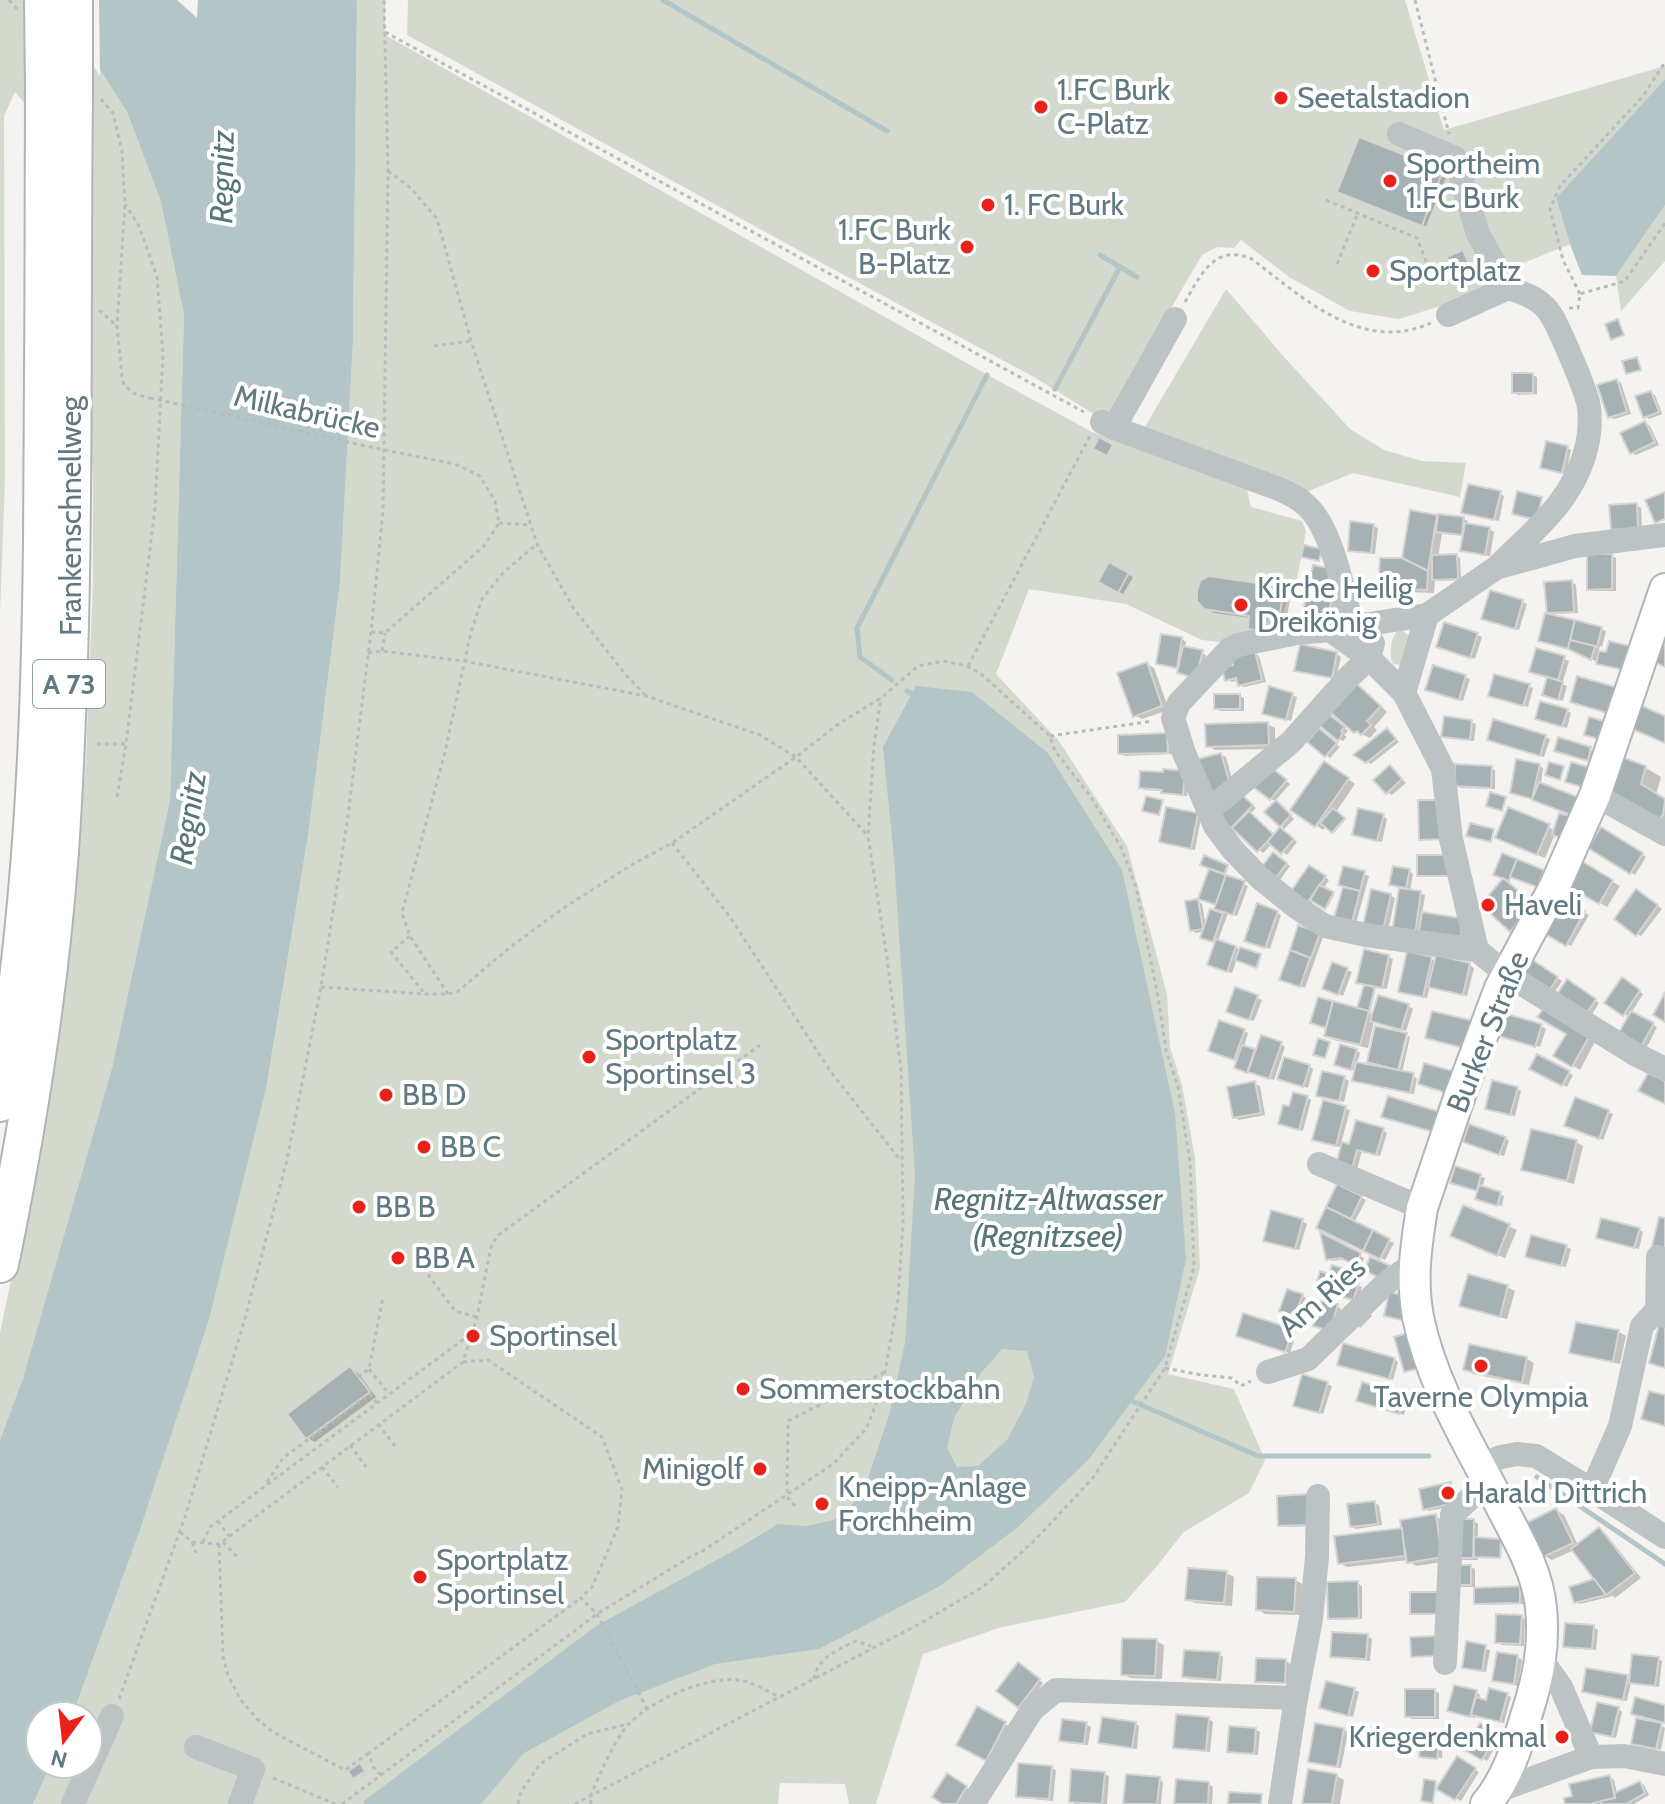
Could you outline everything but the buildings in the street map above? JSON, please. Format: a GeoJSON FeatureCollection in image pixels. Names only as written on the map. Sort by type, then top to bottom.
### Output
{"type":"FeatureCollection","features":[{"type":"Feature","properties":{"kind":"highway","name":"A 73"},"geometry":{"type":"LineString","coordinates":[[70,92],[74,0]]}},
{"type":"Feature","properties":{"kind":"highway","name":"Frankenschnellweg"},"geometry":{"type":"LineString","coordinates":[[0,1264],[38,1056],[51,955],[70,679],[73,497],[70,92],[31,6]]}},
{"type":"Feature","properties":{"kind":"highway","name":"Frankenschnellweg"},"geometry":{"type":"LineString","coordinates":[[0,1103],[10,1043],[31,847],[41,664],[43,482],[70,92]]}},
{"type":"Feature","properties":{"kind":"main road","name":"Burker Straße"},"geometry":{"type":"LineString","coordinates":[[1491,1798],[1515,1752],[1536,1686],[1541,1659],[1541,1606],[1534,1574],[1432,1365],[1419,1318],[1414,1263],[1422,1208],[1463,1085],[1506,974],[1555,886],[1595,795],[1665,589]]}},
{"type":"Feature","properties":{"kind":"street"},"geometry":{"type":"LineString","coordinates":[[1399,134],[1455,158],[1478,234],[1508,288]]}},
{"type":"Feature","properties":{"kind":"street"},"geometry":{"type":"LineString","coordinates":[[1448,315],[1508,288],[1528,293],[1549,309],[1588,404],[1591,430],[1584,462],[1573,486],[1554,511],[1496,568],[1427,615],[1297,633],[1238,645],[1230,649],[1179,703],[1173,718],[1184,753],[1215,826],[1260,878],[1296,907],[1325,926],[1366,935],[1477,950],[1506,974],[1635,1054],[1665,1069]]}},
{"type":"Feature","properties":{"kind":"street"},"geometry":{"type":"LineString","coordinates":[[1175,319],[1108,425],[1279,489],[1297,497],[1310,508],[1339,569],[1341,628],[1404,693],[1443,769],[1451,839],[1477,950]]}},
{"type":"Feature","properties":{"kind":"street"},"geometry":{"type":"LineString","coordinates":[[1496,568],[1575,546],[1665,535]]}},
{"type":"Feature","properties":{"kind":"street"},"geometry":{"type":"LineString","coordinates":[[1404,693],[1427,615]]}},
{"type":"Feature","properties":{"kind":"street"},"geometry":{"type":"LineString","coordinates":[[1208,811],[1291,742],[1369,658],[1379,622]]}},
{"type":"Feature","properties":{"kind":"street"},"geometry":{"type":"LineString","coordinates":[[1595,795],[1665,834]]}},
{"type":"Feature","properties":{"kind":"street"},"geometry":{"type":"LineString","coordinates":[[1319,1164],[1422,1208]]}},
{"type":"Feature","properties":{"kind":"street"},"geometry":{"type":"LineString","coordinates":[[1592,1490],[1620,1426],[1642,1326],[1653,1314],[1661,1315],[1658,1257]]}},
{"type":"Feature","properties":{"kind":"street","name":"Am Ries"},"geometry":{"type":"LineString","coordinates":[[1268,1372],[1308,1359],[1384,1285],[1414,1263]]}},
{"type":"Feature","properties":{"kind":"street"},"geometry":{"type":"LineString","coordinates":[[1445,1663],[1452,1515],[1501,1457],[1517,1454],[1536,1456],[1665,1537]]}},
{"type":"Feature","properties":{"kind":"street"},"geometry":{"type":"LineString","coordinates":[[1280,1804],[1311,1619],[1317,1557],[1318,1496]]}},
{"type":"Feature","properties":{"kind":"street"},"geometry":{"type":"LineString","coordinates":[[1541,1659],[1561,1687],[1591,1757]]}},
{"type":"Feature","properties":{"kind":"street"},"geometry":{"type":"LineString","coordinates":[[973,1804],[1032,1710],[1056,1690],[1296,1698]]}},
{"type":"Feature","properties":{"kind":"street"},"geometry":{"type":"LineString","coordinates":[[73,1804],[112,1716]]}},
{"type":"Feature","properties":{"kind":"street"},"geometry":{"type":"LineString","coordinates":[[196,1747],[253,1769],[240,1804]]}},
{"type":"Feature","properties":{"kind":"street"},"geometry":{"type":"LineString","coordinates":[[1491,1798],[1591,1757],[1624,1756],[1665,1764]]}},
{"type":"Feature","properties":{"kind":"path"},"geometry":{"type":"LineString","coordinates":[[9,0],[31,6]]}},
{"type":"Feature","properties":{"kind":"path"},"geometry":{"type":"LineString","coordinates":[[112,1716],[180,1532],[244,1322],[287,1160],[321,987],[347,823],[383,511],[388,171],[384,0]]}},
{"type":"Feature","properties":{"kind":"path"},"geometry":{"type":"LineString","coordinates":[[1415,0],[1455,158]]}},
{"type":"Feature","properties":{"kind":"path"},"geometry":{"type":"LineString","coordinates":[[385,32],[1108,425]]}},
{"type":"Feature","properties":{"kind":"path"},"geometry":{"type":"LineString","coordinates":[[1549,309],[1578,308],[1580,294],[1563,260],[1550,209],[1560,186],[1643,96],[1665,62]]}},
{"type":"Feature","properties":{"kind":"path"},"geometry":{"type":"LineString","coordinates":[[70,92],[113,113],[122,151],[125,204],[139,226],[157,277],[163,355],[155,508],[117,797]]}},
{"type":"Feature","properties":{"kind":"path"},"geometry":{"type":"LineString","coordinates":[[388,171],[411,188],[437,219],[471,341],[537,544],[574,609],[646,696]]}},
{"type":"Feature","properties":{"kind":"path"},"geometry":{"type":"LineString","coordinates":[[1326,200],[1417,238],[1429,269]]}},
{"type":"Feature","properties":{"kind":"path","name":"Milkabrücke"},"geometry":{"type":"LineString","coordinates":[[125,204],[117,326],[124,385],[135,394],[150,398],[455,464],[480,476],[495,501],[499,523]]}},
{"type":"Feature","properties":{"kind":"path"},"geometry":{"type":"LineString","coordinates":[[1337,264],[1358,213]]}},
{"type":"Feature","properties":{"kind":"path"},"geometry":{"type":"LineString","coordinates":[[1580,294],[1625,281],[1665,223]]}},
{"type":"Feature","properties":{"kind":"path"},"geometry":{"type":"LineString","coordinates":[[1175,319],[1202,274],[1226,254],[1239,254],[1252,259],[1325,314],[1351,325],[1375,331],[1398,331],[1422,327],[1448,315]]}},
{"type":"Feature","properties":{"kind":"path"},"geometry":{"type":"LineString","coordinates":[[434,346],[471,341]]}},
{"type":"Feature","properties":{"kind":"path"},"geometry":{"type":"LineString","coordinates":[[967,666],[1092,433],[1108,425]]}},
{"type":"Feature","properties":{"kind":"path"},"geometry":{"type":"LineString","coordinates":[[382,651],[385,633],[484,546],[499,523],[532,525]]}},
{"type":"Feature","properties":{"kind":"path"},"geometry":{"type":"LineString","coordinates":[[448,994],[410,936],[402,913],[445,752],[471,632],[482,599],[504,572],[537,544]]}},
{"type":"Feature","properties":{"kind":"path"},"geometry":{"type":"LineString","coordinates":[[371,632],[385,633]]}},
{"type":"Feature","properties":{"kind":"path"},"geometry":{"type":"LineString","coordinates":[[368,653],[382,651],[464,661],[646,696],[760,735],[796,757],[868,836]]}},
{"type":"Feature","properties":{"kind":"path"},"geometry":{"type":"LineString","coordinates":[[321,987],[425,994],[457,992],[565,907],[672,843],[837,725],[881,698],[918,666],[943,661],[967,666],[981,674],[1050,736],[1055,751],[1091,797],[1122,849],[1136,887],[1166,1050],[1178,1087],[1190,1162],[1194,1267],[1165,1368],[1092,1479],[1034,1541],[983,1587],[921,1623],[575,1804]]}},
{"type":"Feature","properties":{"kind":"path"},"geometry":{"type":"LineString","coordinates":[[342,1804],[597,1614],[787,1497],[833,1464],[866,1429],[885,1372],[898,1299],[903,1223],[901,1070],[868,836],[874,745],[881,698]]}},
{"type":"Feature","properties":{"kind":"path"},"geometry":{"type":"LineString","coordinates":[[1050,736],[1173,718]]}},
{"type":"Feature","properties":{"kind":"path"},"geometry":{"type":"LineString","coordinates":[[97,744],[126,744]]}},
{"type":"Feature","properties":{"kind":"path"},"geometry":{"type":"LineString","coordinates":[[672,843],[730,917],[831,1072],[901,1162]]}},
{"type":"Feature","properties":{"kind":"path"},"geometry":{"type":"LineString","coordinates":[[410,936],[391,952],[425,994]]}},
{"type":"Feature","properties":{"kind":"path"},"geometry":{"type":"LineString","coordinates":[[463,1362],[477,1317],[491,1247],[497,1236],[760,1045]]}},
{"type":"Feature","properties":{"kind":"path"},"geometry":{"type":"LineString","coordinates":[[423,1268],[455,1311],[477,1317]]}},
{"type":"Feature","properties":{"kind":"path"},"geometry":{"type":"LineString","coordinates":[[358,1377],[369,1369],[383,1297]]}},
{"type":"Feature","properties":{"kind":"path"},"geometry":{"type":"LineString","coordinates":[[203,1542],[210,1527],[472,1333]]}},
{"type":"Feature","properties":{"kind":"path"},"geometry":{"type":"LineString","coordinates":[[192,1542],[221,1542],[463,1362],[488,1360],[602,1437],[622,1489],[618,1527],[592,1587],[345,1770],[273,1732],[240,1699],[223,1657],[221,1542]]}},
{"type":"Feature","properties":{"kind":"path"},"geometry":{"type":"LineString","coordinates":[[1165,1368],[1232,1378]]}},
{"type":"Feature","properties":{"kind":"path"},"geometry":{"type":"LineString","coordinates":[[369,1369],[389,1394]]}},
{"type":"Feature","properties":{"kind":"path"},"geometry":{"type":"LineString","coordinates":[[795,1506],[787,1497],[788,1421],[885,1372]]}},
{"type":"Feature","properties":{"kind":"path"},"geometry":{"type":"LineString","coordinates":[[264,1486],[283,1458],[333,1421],[370,1394],[377,1403]]}},
{"type":"Feature","properties":{"kind":"path"},"geometry":{"type":"LineString","coordinates":[[378,1424],[395,1446]]}},
{"type":"Feature","properties":{"kind":"path"},"geometry":{"type":"LineString","coordinates":[[350,1445],[366,1467]]}},
{"type":"Feature","properties":{"kind":"path"},"geometry":{"type":"LineString","coordinates":[[322,1467],[338,1487]]}},
{"type":"Feature","properties":{"kind":"path"},"geometry":{"type":"LineString","coordinates":[[218,1521],[229,1536]]}},
{"type":"Feature","properties":{"kind":"path"},"geometry":{"type":"LineString","coordinates":[[180,1532],[192,1542],[196,1553]]}},
{"type":"Feature","properties":{"kind":"path"},"geometry":{"type":"LineString","coordinates":[[221,1542],[240,1560]]}},
{"type":"Feature","properties":{"kind":"path"},"geometry":{"type":"LineString","coordinates":[[581,1598],[597,1614],[647,1709]]}},
{"type":"Feature","properties":{"kind":"path"},"geometry":{"type":"LineString","coordinates":[[814,1679],[816,1669],[827,1656],[856,1641],[873,1647]]}},
{"type":"Feature","properties":{"kind":"path"},"geometry":{"type":"LineString","coordinates":[[591,1804],[590,1796],[619,1738],[628,1724],[647,1709],[692,1686],[723,1681],[742,1680],[780,1697]]}},
{"type":"Feature","properties":{"kind":"path"},"geometry":{"type":"LineString","coordinates":[[518,1804],[521,1792],[540,1764],[587,1734],[628,1724]]}},
{"type":"Feature","properties":{"kind":"path"},"geometry":{"type":"LineString","coordinates":[[369,1753],[373,1767],[381,1775]]}},
{"type":"Feature","properties":{"kind":"path"},"geometry":{"type":"LineString","coordinates":[[253,1769],[335,1804]]}},
{"type":"Feature","properties":{"kind":"shaded area"},"geometry":{"type":"Polygon","coordinates":[[[0,0],[44,0],[90,54],[127,112],[161,202],[184,315],[170,800],[112,1068],[23,1378],[0,1440],[0,1333],[62,1008],[75,908],[86,758],[93,581],[93,475],[90,439],[91,177],[15,92],[4,116],[5,479],[0,614],[0,0]]]}},
{"type":"Feature","properties":{"kind":"shaded area"},"geometry":{"type":"Polygon","coordinates":[[[357,0],[385,0],[385,35],[1092,432],[1247,489],[1251,507],[1302,521],[1306,531],[1295,590],[1289,591],[1279,631],[1220,642],[1202,640],[1126,604],[1029,589],[996,674],[1059,741],[1127,846],[1167,994],[1170,1047],[1182,1085],[1195,1158],[1200,1268],[1168,1374],[1234,1389],[1265,1460],[1249,1493],[1184,1532],[1125,1602],[1002,1627],[923,1654],[876,1804],[849,1804],[845,1784],[780,1783],[778,1804],[33,1804],[44,1780],[104,1780],[104,1700],[78,1700],[139,1533],[209,1320],[266,1089],[308,836],[340,583],[353,342],[357,0]]]}},
{"type":"Feature","properties":{"kind":"shaded area"},"geometry":{"type":"Polygon","coordinates":[[[408,0],[1405,0],[1444,130],[1665,66],[1665,79],[1556,198],[1570,244],[1499,273],[1488,286],[1453,302],[1399,319],[1350,311],[1289,277],[1241,240],[1234,248],[1217,247],[1202,255],[1105,421],[1034,377],[407,35],[408,0]]]}},
{"type":"Feature","properties":{"kind":"shaded area"},"geometry":{"type":"Polygon","coordinates":[[[1665,205],[1665,261],[1621,311],[1616,276],[1665,205]]]}},
{"type":"Feature","properties":{"kind":"shaded area"},"geometry":{"type":"Polygon","coordinates":[[[1226,289],[1350,429],[1384,450],[1422,461],[1466,463],[1460,497],[1353,473],[1299,495],[1139,437],[1226,289]]]}},
{"type":"Feature","properties":{"kind":"shaded area"},"geometry":{"type":"Polygon","coordinates":[[[1397,631],[1411,637],[1403,665],[1393,664],[1391,656],[1397,631]]]}},
{"type":"Feature","properties":{"kind":"water","name":"Regnitz"},"geometry":{"type":"Polygon","coordinates":[[[44,0],[177,0],[197,18],[198,0],[357,0],[353,342],[340,583],[308,836],[266,1089],[209,1320],[139,1533],[78,1700],[24,1700],[24,1780],[44,1780],[33,1804],[0,1804],[0,1440],[23,1378],[112,1068],[170,800],[184,315],[161,202],[127,112],[90,54],[44,0]]]}},
{"type":"Feature","properties":{"kind":"water"},"geometry":{"type":"Polygon","coordinates":[[[1665,79],[1665,205],[1616,276],[1582,275],[1556,198],[1665,79]]]}},
{"type":"Feature","properties":{"kind":"water","name":"Regnitz-Altwasser (Regnitzsee)"},"geometry":{"type":"Polygon","coordinates":[[[916,686],[972,692],[1048,753],[1122,870],[1175,1113],[1186,1259],[1165,1356],[1089,1459],[1018,1527],[940,1586],[819,1649],[715,1664],[619,1701],[524,1753],[481,1804],[364,1804],[596,1626],[778,1524],[807,1526],[833,1520],[850,1508],[867,1481],[889,1415],[905,1343],[915,1176],[894,858],[883,747],[916,686]],[[1002,1349],[981,1373],[954,1418],[947,1448],[957,1467],[978,1466],[1007,1440],[1026,1404],[1034,1377],[1027,1351],[1002,1349]]]}},
{"type":"Feature","properties":{"kind":"pier"},"geometry":{"type":"Polygon","coordinates":[[[40,0],[99,0],[100,76],[87,57],[40,0]]]}},
{"type":"Feature","properties":{"kind":"waterway"},"geometry":{"type":"LineString","coordinates":[[663,0],[887,131]]}},
{"type":"Feature","properties":{"kind":"waterway"},"geometry":{"type":"LineString","coordinates":[[1100,255],[1137,277]]}},
{"type":"Feature","properties":{"kind":"waterway"},"geometry":{"type":"LineString","coordinates":[[1055,389],[1120,267]]}},
{"type":"Feature","properties":{"kind":"waterway"},"geometry":{"type":"LineString","coordinates":[[892,680],[860,657],[857,628],[987,375]]}},
{"type":"Feature","properties":{"kind":"waterway"},"geometry":{"type":"LineString","coordinates":[[907,691],[912,694]]}},
{"type":"Feature","properties":{"kind":"waterway"},"geometry":{"type":"LineString","coordinates":[[1132,1401],[1258,1456],[1429,1456]]}},
{"type":"Feature","properties":{"kind":"waterway"},"geometry":{"type":"LineString","coordinates":[[1537,1477],[1665,1564]]}},
{"type":"Feature","properties":{"kind":"place","name":"Seetalstadion"},"geometry":{"type":"Point","coordinates":[1281,98]}},
{"type":"Feature","properties":{"kind":"place","name":"1.FC Burk C-Platz"},"geometry":{"type":"Point","coordinates":[1041,107]}},
{"type":"Feature","properties":{"kind":"place","name":"Sportheim 1.FC Burk"},"geometry":{"type":"Point","coordinates":[1390,181]}},
{"type":"Feature","properties":{"kind":"place","name":"1. FC Burk"},"geometry":{"type":"Point","coordinates":[988,205]}},
{"type":"Feature","properties":{"kind":"place","name":"1.FC Burk B-Platz"},"geometry":{"type":"Point","coordinates":[967,247]}},
{"type":"Feature","properties":{"kind":"place","name":"Sportplatz"},"geometry":{"type":"Point","coordinates":[1373,271]}},
{"type":"Feature","properties":{"kind":"place","name":"Kirche Heilig Dreikönig"},"geometry":{"type":"Point","coordinates":[1241,605]}},
{"type":"Feature","properties":{"kind":"place","name":"Haveli"},"geometry":{"type":"Point","coordinates":[1488,905]}},
{"type":"Feature","properties":{"kind":"place","name":"Sportplatz Sportinsel 3"},"geometry":{"type":"Point","coordinates":[589,1057]}},
{"type":"Feature","properties":{"kind":"place","name":"BB D"},"geometry":{"type":"Point","coordinates":[386,1095]}},
{"type":"Feature","properties":{"kind":"place","name":"BB C"},"geometry":{"type":"Point","coordinates":[424,1147]}},
{"type":"Feature","properties":{"kind":"place","name":"BB B"},"geometry":{"type":"Point","coordinates":[359,1207]}},
{"type":"Feature","properties":{"kind":"place","name":"BB A"},"geometry":{"type":"Point","coordinates":[398,1258]}},
{"type":"Feature","properties":{"kind":"place","name":"Sportinsel"},"geometry":{"type":"Point","coordinates":[473,1336]}},
{"type":"Feature","properties":{"kind":"place","name":"Taverne Olympia"},"geometry":{"type":"Point","coordinates":[1481,1366]}},
{"type":"Feature","properties":{"kind":"place","name":"Sommerstockbahn"},"geometry":{"type":"Point","coordinates":[743,1389]}},
{"type":"Feature","properties":{"kind":"place","name":"Minigolf"},"geometry":{"type":"Point","coordinates":[760,1469]}},
{"type":"Feature","properties":{"kind":"place","name":"Harald Dittrich"},"geometry":{"type":"Point","coordinates":[1448,1493]}},
{"type":"Feature","properties":{"kind":"place","name":"Kneipp-Anlage Forchheim"},"geometry":{"type":"Point","coordinates":[822,1504]}},
{"type":"Feature","properties":{"kind":"place","name":"Sportplatz Sportinsel"},"geometry":{"type":"Point","coordinates":[420,1577]}},
{"type":"Feature","properties":{"kind":"place","name":"Kriegerdenkmal"},"geometry":{"type":"Point","coordinates":[1562,1737]}}]}
